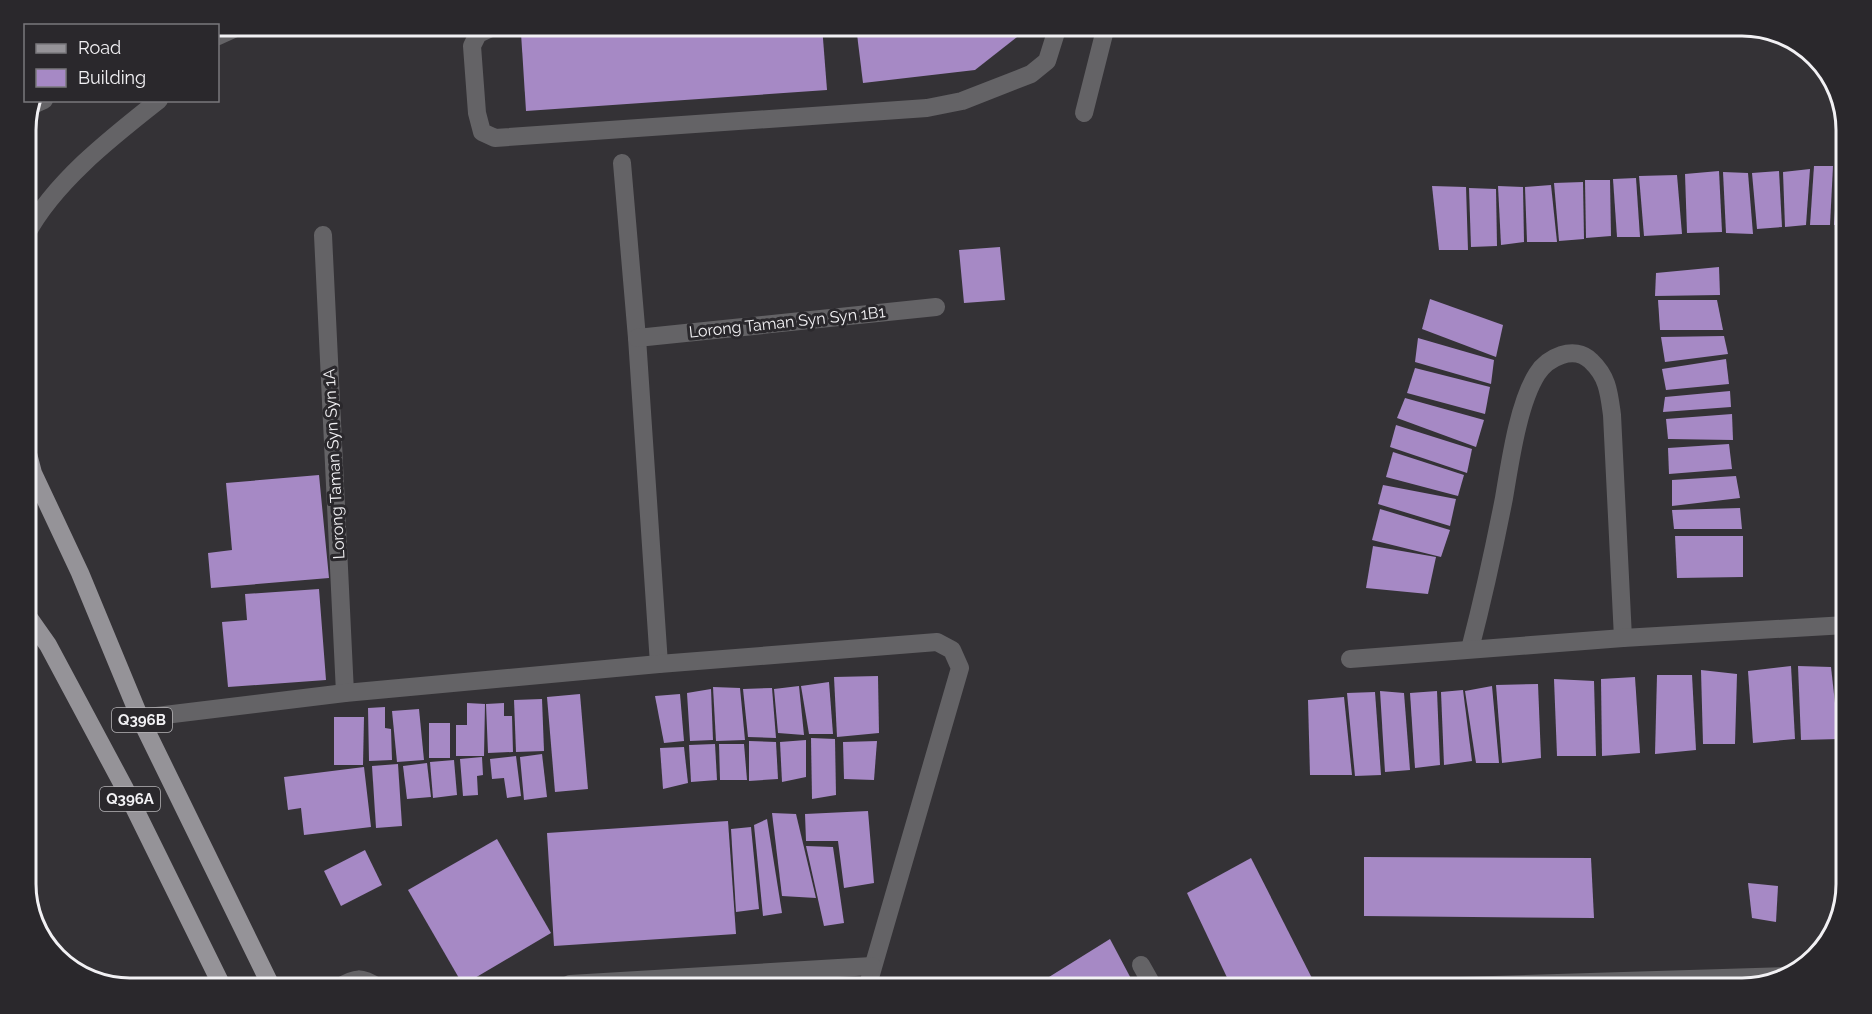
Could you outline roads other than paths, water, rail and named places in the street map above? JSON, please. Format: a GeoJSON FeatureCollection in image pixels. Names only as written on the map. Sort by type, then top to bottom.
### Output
{"type":"FeatureCollection","features":[{"type":"Feature","properties":{"kind":"main road","name":"Q396B"},"geometry":{"type":"LineString","coordinates":[[36,479],[80,573],[140,718],[267,978]]}},
{"type":"Feature","properties":{"kind":"main road","name":"Q396A"},"geometry":{"type":"LineString","coordinates":[[36,629],[48,645],[124,787],[218,978]]}},
{"type":"Feature","properties":{"kind":"street"},"geometry":{"type":"LineString","coordinates":[[477,36],[472,46],[477,113],[482,132],[495,138],[927,108],[962,101],[1031,74],[1047,61],[1055,36]]}},
{"type":"Feature","properties":{"kind":"street"},"geometry":{"type":"LineString","coordinates":[[1084,113],[1103,36]]}},
{"type":"Feature","properties":{"kind":"street"},"geometry":{"type":"LineString","coordinates":[[36,219],[47,201],[110,141],[157,102]]}},
{"type":"Feature","properties":{"kind":"street"},"geometry":{"type":"LineString","coordinates":[[622,163],[637,338],[659,664]]}},
{"type":"Feature","properties":{"kind":"street","name":"Lorong Taman Syn Syn 1A"},"geometry":{"type":"LineString","coordinates":[[323,236],[345,693]]}},
{"type":"Feature","properties":{"kind":"street","name":"Lorong Taman Syn Syn 1B1"},"geometry":{"type":"LineString","coordinates":[[637,338],[936,307]]}},
{"type":"Feature","properties":{"kind":"street"},"geometry":{"type":"LineString","coordinates":[[1470,650],[1487,583],[1515,440],[1528,393],[1543,366],[1554,357],[1566,354],[1588,358],[1602,374],[1608,388],[1612,415],[1623,638]]}},
{"type":"Feature","properties":{"kind":"street"},"geometry":{"type":"LineString","coordinates":[[1350,659],[1623,638],[1836,626]]}},
{"type":"Feature","properties":{"kind":"street"},"geometry":{"type":"LineString","coordinates":[[140,718],[345,693],[659,664],[937,642],[952,650],[960,668],[869,978]]}},
{"type":"Feature","properties":{"kind":"street"},"geometry":{"type":"LineString","coordinates":[[1141,965],[1148,978]]}},
{"type":"Feature","properties":{"kind":"street"},"geometry":{"type":"LineString","coordinates":[[671,978],[872,966]]}},
{"type":"Feature","properties":{"kind":"street"},"geometry":{"type":"LineString","coordinates":[[1723,978],[1753,977]]}}]}
